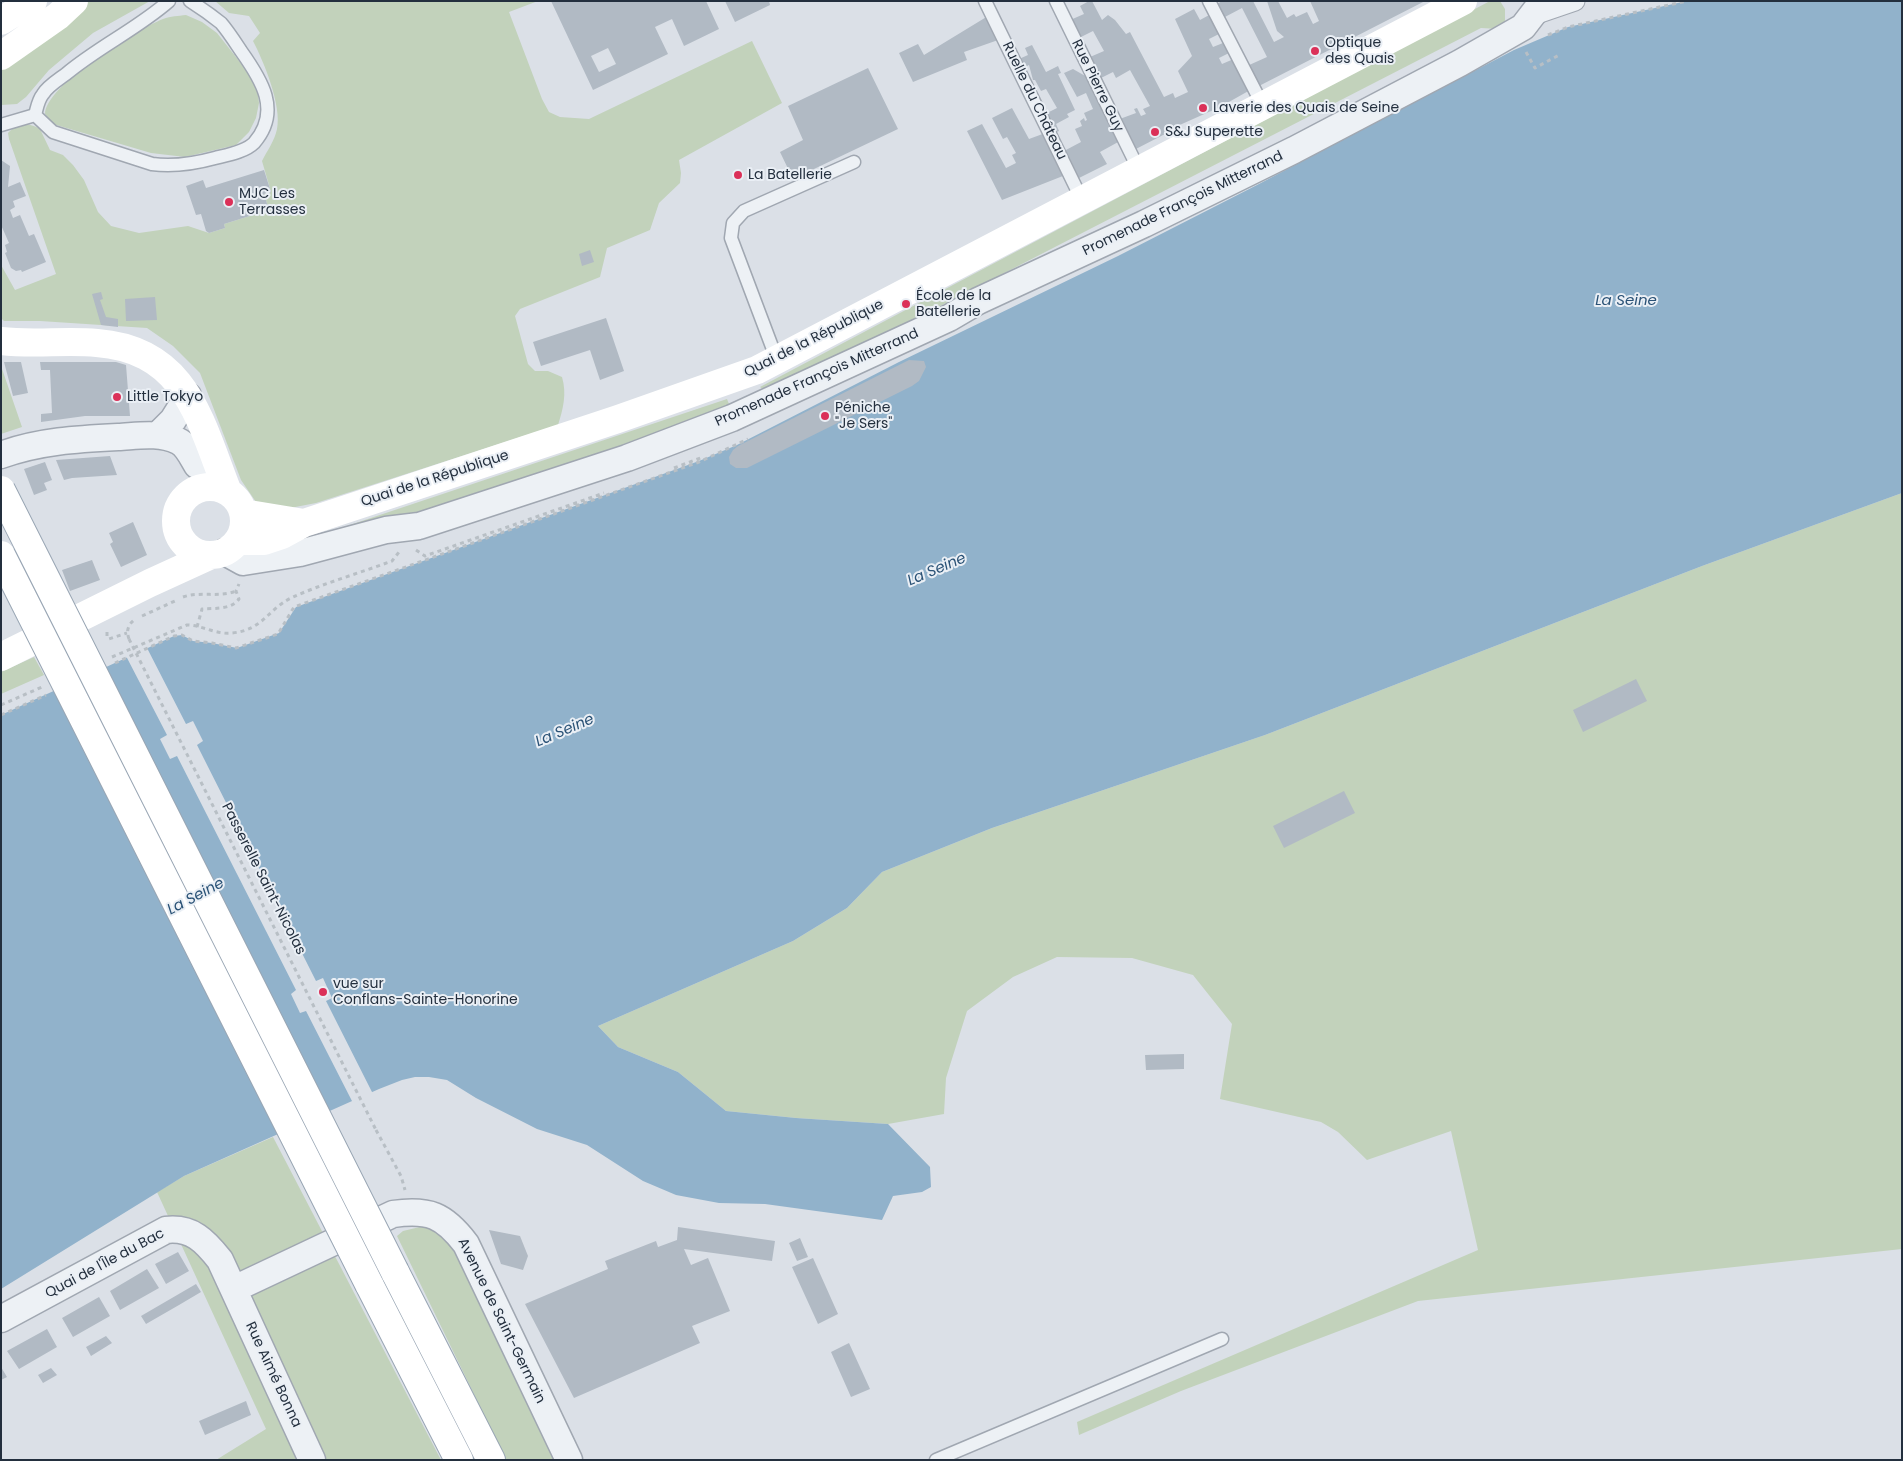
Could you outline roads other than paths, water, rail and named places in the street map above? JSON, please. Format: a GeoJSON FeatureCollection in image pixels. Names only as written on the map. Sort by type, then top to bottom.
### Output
{"type":"FeatureCollection","features":[{"type":"Feature","properties":{"kind":"main road"},"geometry":{"type":"LineString","coordinates":[[1,56],[58,16],[74,1]]}},
{"type":"Feature","properties":{"kind":"main road","name":"Quai de la République"},"geometry":{"type":"LineString","coordinates":[[214,548],[264,541],[304,523],[618,419],[757,370],[1463,1]]}},
{"type":"Feature","properties":{"kind":"main road"},"geometry":{"type":"LineString","coordinates":[[1,341],[119,345],[142,353],[164,367],[178,381],[188,396],[236,503],[244,530],[150,583],[1,657]]}},
{"type":"Feature","properties":{"kind":"main road"},"geometry":{"type":"LineString","coordinates":[[192,493],[203,428]]}},
{"type":"Feature","properties":{"kind":"main road"},"geometry":{"type":"LineString","coordinates":[[214,548],[180,538],[176,526],[176,515],[181,504],[192,493],[204,488],[212,487],[236,503],[304,523]]}},
{"type":"Feature","properties":{"kind":"main road"},"geometry":{"type":"LineString","coordinates":[[1,490],[491,1460]]}},
{"type":"Feature","properties":{"kind":"main road"},"geometry":{"type":"LineString","coordinates":[[1,555],[459,1460]]}},
{"type":"Feature","properties":{"kind":"street","name":"Promenade François Mitterrand"},"geometry":{"type":"LineString","coordinates":[[214,548],[243,562],[329,546],[386,530],[419,526],[627,458],[732,418],[949,318],[978,301],[1144,224],[1309,142],[1460,63],[1523,27],[1538,8],[1575,1]]}},
{"type":"Feature","properties":{"kind":"street"},"geometry":{"type":"LineString","coordinates":[[158,435],[173,420],[188,396]]}},
{"type":"Feature","properties":{"kind":"street"},"geometry":{"type":"LineString","coordinates":[[1,455],[16,449],[44,443],[78,439],[158,435],[180,442],[188,450],[197,465]]}},
{"type":"Feature","properties":{"kind":"street","name":"Avenue de Saint-Germain"},"geometry":{"type":"LineString","coordinates":[[234,1289],[393,1214],[422,1212],[441,1218],[456,1231],[466,1244],[569,1460]]}},
{"type":"Feature","properties":{"kind":"street","name":"Quai de l'Île du Bac"},"geometry":{"type":"LineString","coordinates":[[1,1319],[166,1230],[176,1229],[193,1233],[206,1242],[220,1260],[234,1289]]}},
{"type":"Feature","properties":{"kind":"street","name":"Rue Aimé Bonna"},"geometry":{"type":"LineString","coordinates":[[234,1289],[312,1460]]}},
{"type":"Feature","properties":{"kind":"lane"},"geometry":{"type":"LineString","coordinates":[[35,115],[38,103],[50,86],[85,58],[169,1]]}},
{"type":"Feature","properties":{"kind":"lane"},"geometry":{"type":"LineString","coordinates":[[35,115],[53,132],[152,164],[168,166],[193,164],[233,154],[253,144],[265,126],[268,105],[264,88],[255,71],[222,24],[190,1]]}},
{"type":"Feature","properties":{"kind":"lane","name":"Ruelle du Château"},"geometry":{"type":"LineString","coordinates":[[985,1],[1082,200]]}},
{"type":"Feature","properties":{"kind":"lane","name":"Rue Pierre Guy"},"geometry":{"type":"LineString","coordinates":[[1056,1],[1139,170]]}},
{"type":"Feature","properties":{"kind":"lane"},"geometry":{"type":"LineString","coordinates":[[1209,1],[1263,106]]}},
{"type":"Feature","properties":{"kind":"lane"},"geometry":{"type":"LineString","coordinates":[[1,125],[35,115]]}},
{"type":"Feature","properties":{"kind":"lane"},"geometry":{"type":"LineString","coordinates":[[777,360],[731,238],[733,223],[744,211],[854,162]]}},
{"type":"Feature","properties":{"kind":"lane"},"geometry":{"type":"LineString","coordinates":[[936,1460],[1222,1339]]}},
{"type":"Feature","properties":{"kind":"water","name":"La Seine"},"geometry":{"type":"Polygon","coordinates":[[[1687,1],[1902,1],[1902,493],[1702,566],[1265,735],[992,828],[882,872],[847,908],[793,941],[598,1026],[618,1047],[678,1072],[726,1111],[888,1124],[930,1167],[931,1187],[922,1192],[893,1196],[882,1220],[765,1204],[719,1203],[676,1195],[643,1181],[587,1145],[537,1129],[476,1098],[447,1080],[415,1077],[379,1089],[184,1176],[1,1289],[1,715],[174,636],[182,635],[193,641],[237,648],[279,633],[296,607],[699,461],[737,445],[899,362],[1118,256],[1514,50],[1568,27],[1687,1]]]}},
{"type":"Feature","properties":{"kind":"place","name":"Optique des Quais"},"geometry":{"type":"Point","coordinates":[1315,51]}},
{"type":"Feature","properties":{"kind":"place","name":"Laverie des Quais de Seine"},"geometry":{"type":"Point","coordinates":[1203,108]}},
{"type":"Feature","properties":{"kind":"place","name":"S&J Superette"},"geometry":{"type":"Point","coordinates":[1155,132]}},
{"type":"Feature","properties":{"kind":"place","name":"La Batellerie"},"geometry":{"type":"Point","coordinates":[738,175]}},
{"type":"Feature","properties":{"kind":"place","name":"MJC Les Terrasses"},"geometry":{"type":"Point","coordinates":[229,202]}},
{"type":"Feature","properties":{"kind":"place","name":"École de la Batellerie"},"geometry":{"type":"Point","coordinates":[906,304]}},
{"type":"Feature","properties":{"kind":"place","name":"Little Tokyo"},"geometry":{"type":"Point","coordinates":[117,397]}},
{"type":"Feature","properties":{"kind":"place","name":"Péniche \"Je Sers\""},"geometry":{"type":"Point","coordinates":[825,416]}},
{"type":"Feature","properties":{"kind":"place","name":"vue sur Conflans-Sainte-Honorine"},"geometry":{"type":"Point","coordinates":[323,992]}}]}
